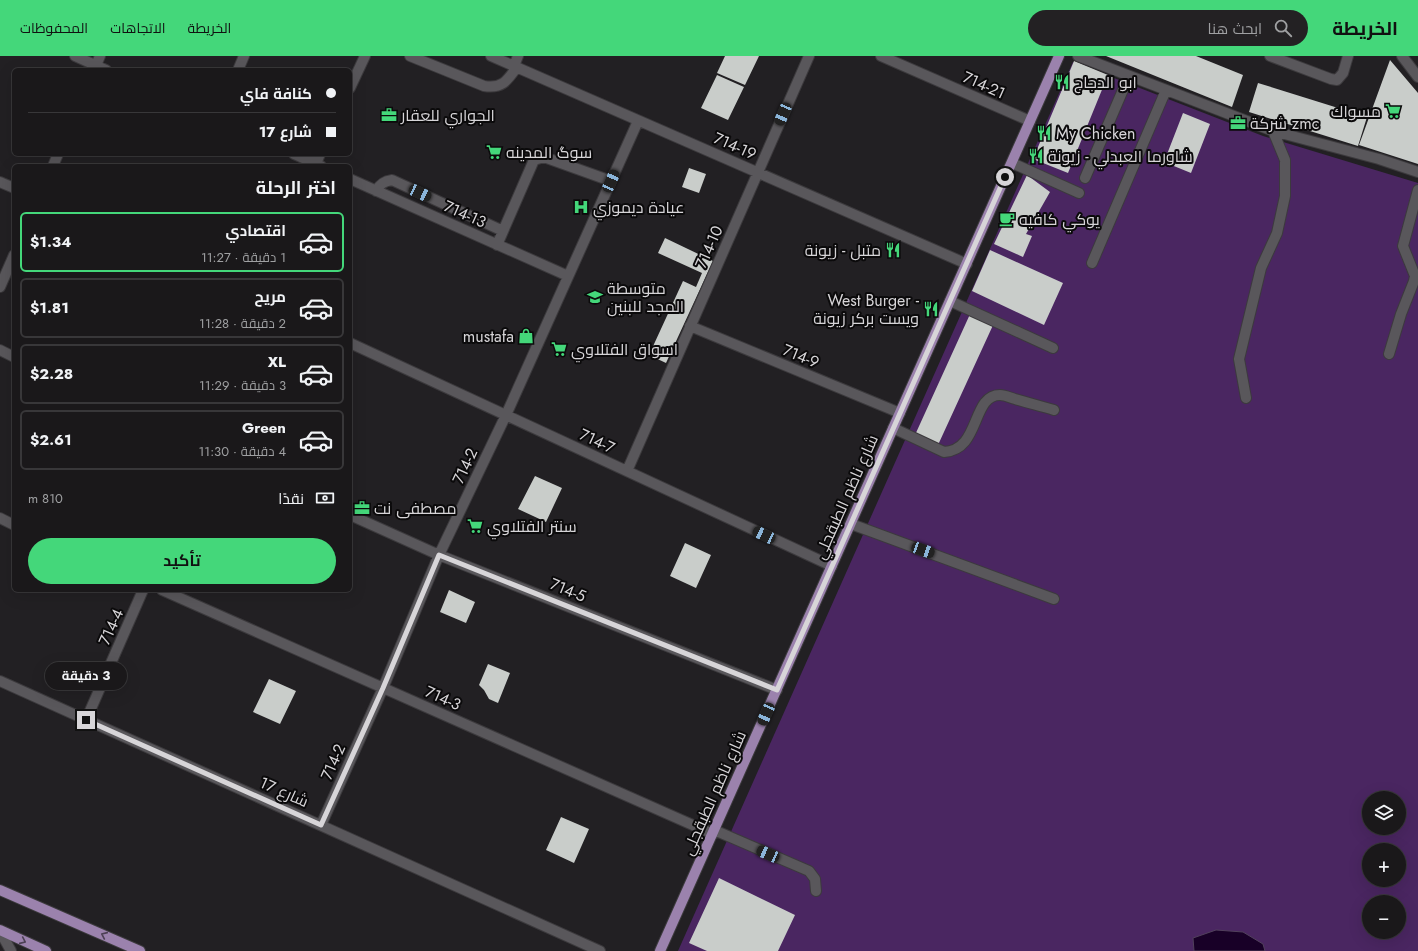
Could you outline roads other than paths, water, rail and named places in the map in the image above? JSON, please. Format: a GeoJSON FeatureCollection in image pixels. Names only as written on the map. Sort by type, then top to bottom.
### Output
{"type":"FeatureCollection","features":[{"type":"Feature","properties":{"kind":"main road","name":"شارع ناظم الطبقجلي"},"geometry":{"type":"LineString","coordinates":[[660,951],[1059,56]]}},
{"type":"Feature","properties":{"kind":"main road"},"geometry":{"type":"LineString","coordinates":[[0,890],[140,951]]}},
{"type":"Feature","properties":{"kind":"main road"},"geometry":{"type":"LineString","coordinates":[[0,931],[46,951]]}},
{"type":"Feature","properties":{"kind":"street"},"geometry":{"type":"LineString","coordinates":[[74,56],[97,64]]}},
{"type":"Feature","properties":{"kind":"street"},"geometry":{"type":"LineString","coordinates":[[239,68],[244,56]]}},
{"type":"Feature","properties":{"kind":"street"},"geometry":{"type":"LineString","coordinates":[[352,83],[364,56]]}},
{"type":"Feature","properties":{"kind":"street"},"geometry":{"type":"LineString","coordinates":[[410,56],[484,86],[492,87],[507,82],[515,67],[518,56]]}},
{"type":"Feature","properties":{"kind":"street","name":"714-19"},"geometry":{"type":"LineString","coordinates":[[491,56],[967,264]]}},
{"type":"Feature","properties":{"kind":"street","name":"714-10"},"geometry":{"type":"LineString","coordinates":[[627,471],[809,56]]}},
{"type":"Feature","properties":{"kind":"street","name":"714-21"},"geometry":{"type":"LineString","coordinates":[[881,56],[1030,121]]}},
{"type":"Feature","properties":{"kind":"street"},"geometry":{"type":"LineString","coordinates":[[1078,56],[1273,131],[1379,159],[1418,172]]}},
{"type":"Feature","properties":{"kind":"street"},"geometry":{"type":"LineString","coordinates":[[1270,56],[1337,80],[1343,73],[1348,56]]}},
{"type":"Feature","properties":{"kind":"street"},"geometry":{"type":"LineString","coordinates":[[1402,56],[1418,76]]}},
{"type":"Feature","properties":{"kind":"street"},"geometry":{"type":"LineString","coordinates":[[1085,178],[1129,76]]}},
{"type":"Feature","properties":{"kind":"street"},"geometry":{"type":"LineString","coordinates":[[1092,263],[1166,90]]}},
{"type":"Feature","properties":{"kind":"street","name":"714-2"},"geometry":{"type":"LineString","coordinates":[[321,825],[383,688],[439,555],[506,415],[638,121]]}},
{"type":"Feature","properties":{"kind":"street"},"geometry":{"type":"LineString","coordinates":[[1246,398],[1240,359],[1261,268],[1277,233],[1284,196],[1285,160],[1273,131]]}},
{"type":"Feature","properties":{"kind":"street"},"geometry":{"type":"LineString","coordinates":[[298,156],[316,164]]}},
{"type":"Feature","properties":{"kind":"street"},"geometry":{"type":"LineString","coordinates":[[497,245],[534,160],[544,157],[611,181]]}},
{"type":"Feature","properties":{"kind":"street"},"geometry":{"type":"LineString","coordinates":[[1012,163],[1079,193]]}},
{"type":"Feature","properties":{"kind":"street","name":"714-13"},"geometry":{"type":"LineString","coordinates":[[352,180],[568,276]]}},
{"type":"Feature","properties":{"kind":"street"},"geometry":{"type":"LineString","coordinates":[[376,191],[380,184],[388,180],[392,180],[503,231]]}},
{"type":"Feature","properties":{"kind":"street"},"geometry":{"type":"LineString","coordinates":[[0,182],[12,187]]}},
{"type":"Feature","properties":{"kind":"street"},"geometry":{"type":"LineString","coordinates":[[1389,354],[1400,314],[1414,282],[1415,276],[1403,246],[1418,190]]}},
{"type":"Feature","properties":{"kind":"street"},"geometry":{"type":"LineString","coordinates":[[0,287],[12,260]]}},
{"type":"Feature","properties":{"kind":"street"},"geometry":{"type":"LineString","coordinates":[[950,301],[1053,348]]}},
{"type":"Feature","properties":{"kind":"street","name":"714-9"},"geometry":{"type":"LineString","coordinates":[[690,326],[900,413]]}},
{"type":"Feature","properties":{"kind":"street","name":"714-7"},"geometry":{"type":"LineString","coordinates":[[352,345],[832,566]]}},
{"type":"Feature","properties":{"kind":"street"},"geometry":{"type":"LineString","coordinates":[[0,350],[12,356]]}},
{"type":"Feature","properties":{"kind":"street"},"geometry":{"type":"LineString","coordinates":[[894,428],[944,452],[950,452],[962,446],[969,436],[983,405],[991,398],[1000,395],[1054,410]]}},
{"type":"Feature","properties":{"kind":"street","name":"714-5"},"geometry":{"type":"LineString","coordinates":[[352,516],[439,555],[777,690]]}},
{"type":"Feature","properties":{"kind":"street"},"geometry":{"type":"LineString","coordinates":[[0,518],[12,523]]}},
{"type":"Feature","properties":{"kind":"street"},"geometry":{"type":"LineString","coordinates":[[851,524],[1054,598]]}},
{"type":"Feature","properties":{"kind":"street","name":"714-4"},"geometry":{"type":"LineString","coordinates":[[86,720],[142,592]]}},
{"type":"Feature","properties":{"kind":"street","name":"714-3"},"geometry":{"type":"LineString","coordinates":[[167,592],[713,832],[809,872],[815,879],[816,891]]}},
{"type":"Feature","properties":{"kind":"street","name":"شارع 17"},"geometry":{"type":"LineString","coordinates":[[0,681],[600,951]]}},
{"type":"Feature","properties":{"kind":"street"},"geometry":{"type":"LineString","coordinates":[[0,931],[11,951]]}},
{"type":"Feature","properties":{"kind":"place","name":"ابو الدجاج"},"geometry":{"type":"Point","coordinates":[1062,82]}},
{"type":"Feature","properties":{"kind":"place","name":"مسواك"},"geometry":{"type":"Point","coordinates":[1393,111]}},
{"type":"Feature","properties":{"kind":"place","name":"الجواري للعقار"},"geometry":{"type":"Point","coordinates":[389,115]}},
{"type":"Feature","properties":{"kind":"place","name":"شركة zmc"},"geometry":{"type":"Point","coordinates":[1238,123]}},
{"type":"Feature","properties":{"kind":"place","name":"My Chicken"},"geometry":{"type":"Point","coordinates":[1044,133]}},
{"type":"Feature","properties":{"kind":"place","name":"سوگ المدينه"},"geometry":{"type":"Point","coordinates":[494,152]}},
{"type":"Feature","properties":{"kind":"place","name":"شاورما العبدلي - زيونة"},"geometry":{"type":"Point","coordinates":[1036,156]}},
{"type":"Feature","properties":{"kind":"place","name":"عيادة ديموزي"},"geometry":{"type":"Point","coordinates":[581,207]}},
{"type":"Feature","properties":{"kind":"place","name":"يوكي كافيه"},"geometry":{"type":"Point","coordinates":[1007,219]}},
{"type":"Feature","properties":{"kind":"place","name":"متبل - زيونة"},"geometry":{"type":"Point","coordinates":[893,250]}},
{"type":"Feature","properties":{"kind":"place","name":"متوسطة المجد للبنين"},"geometry":{"type":"Point","coordinates":[595,297]}},
{"type":"Feature","properties":{"kind":"place","name":"West Burger - ويست بركر زيونة"},"geometry":{"type":"Point","coordinates":[931,309]}},
{"type":"Feature","properties":{"kind":"place","name":"mustafa"},"geometry":{"type":"Point","coordinates":[526,336]}},
{"type":"Feature","properties":{"kind":"place","name":"اسواق الفتلاوي"},"geometry":{"type":"Point","coordinates":[559,349]}},
{"type":"Feature","properties":{"kind":"place","name":"مصطفى نت"},"geometry":{"type":"Point","coordinates":[362,508]}},
{"type":"Feature","properties":{"kind":"place","name":"سنتر الفتلاوي"},"geometry":{"type":"Point","coordinates":[475,526]}}]}
